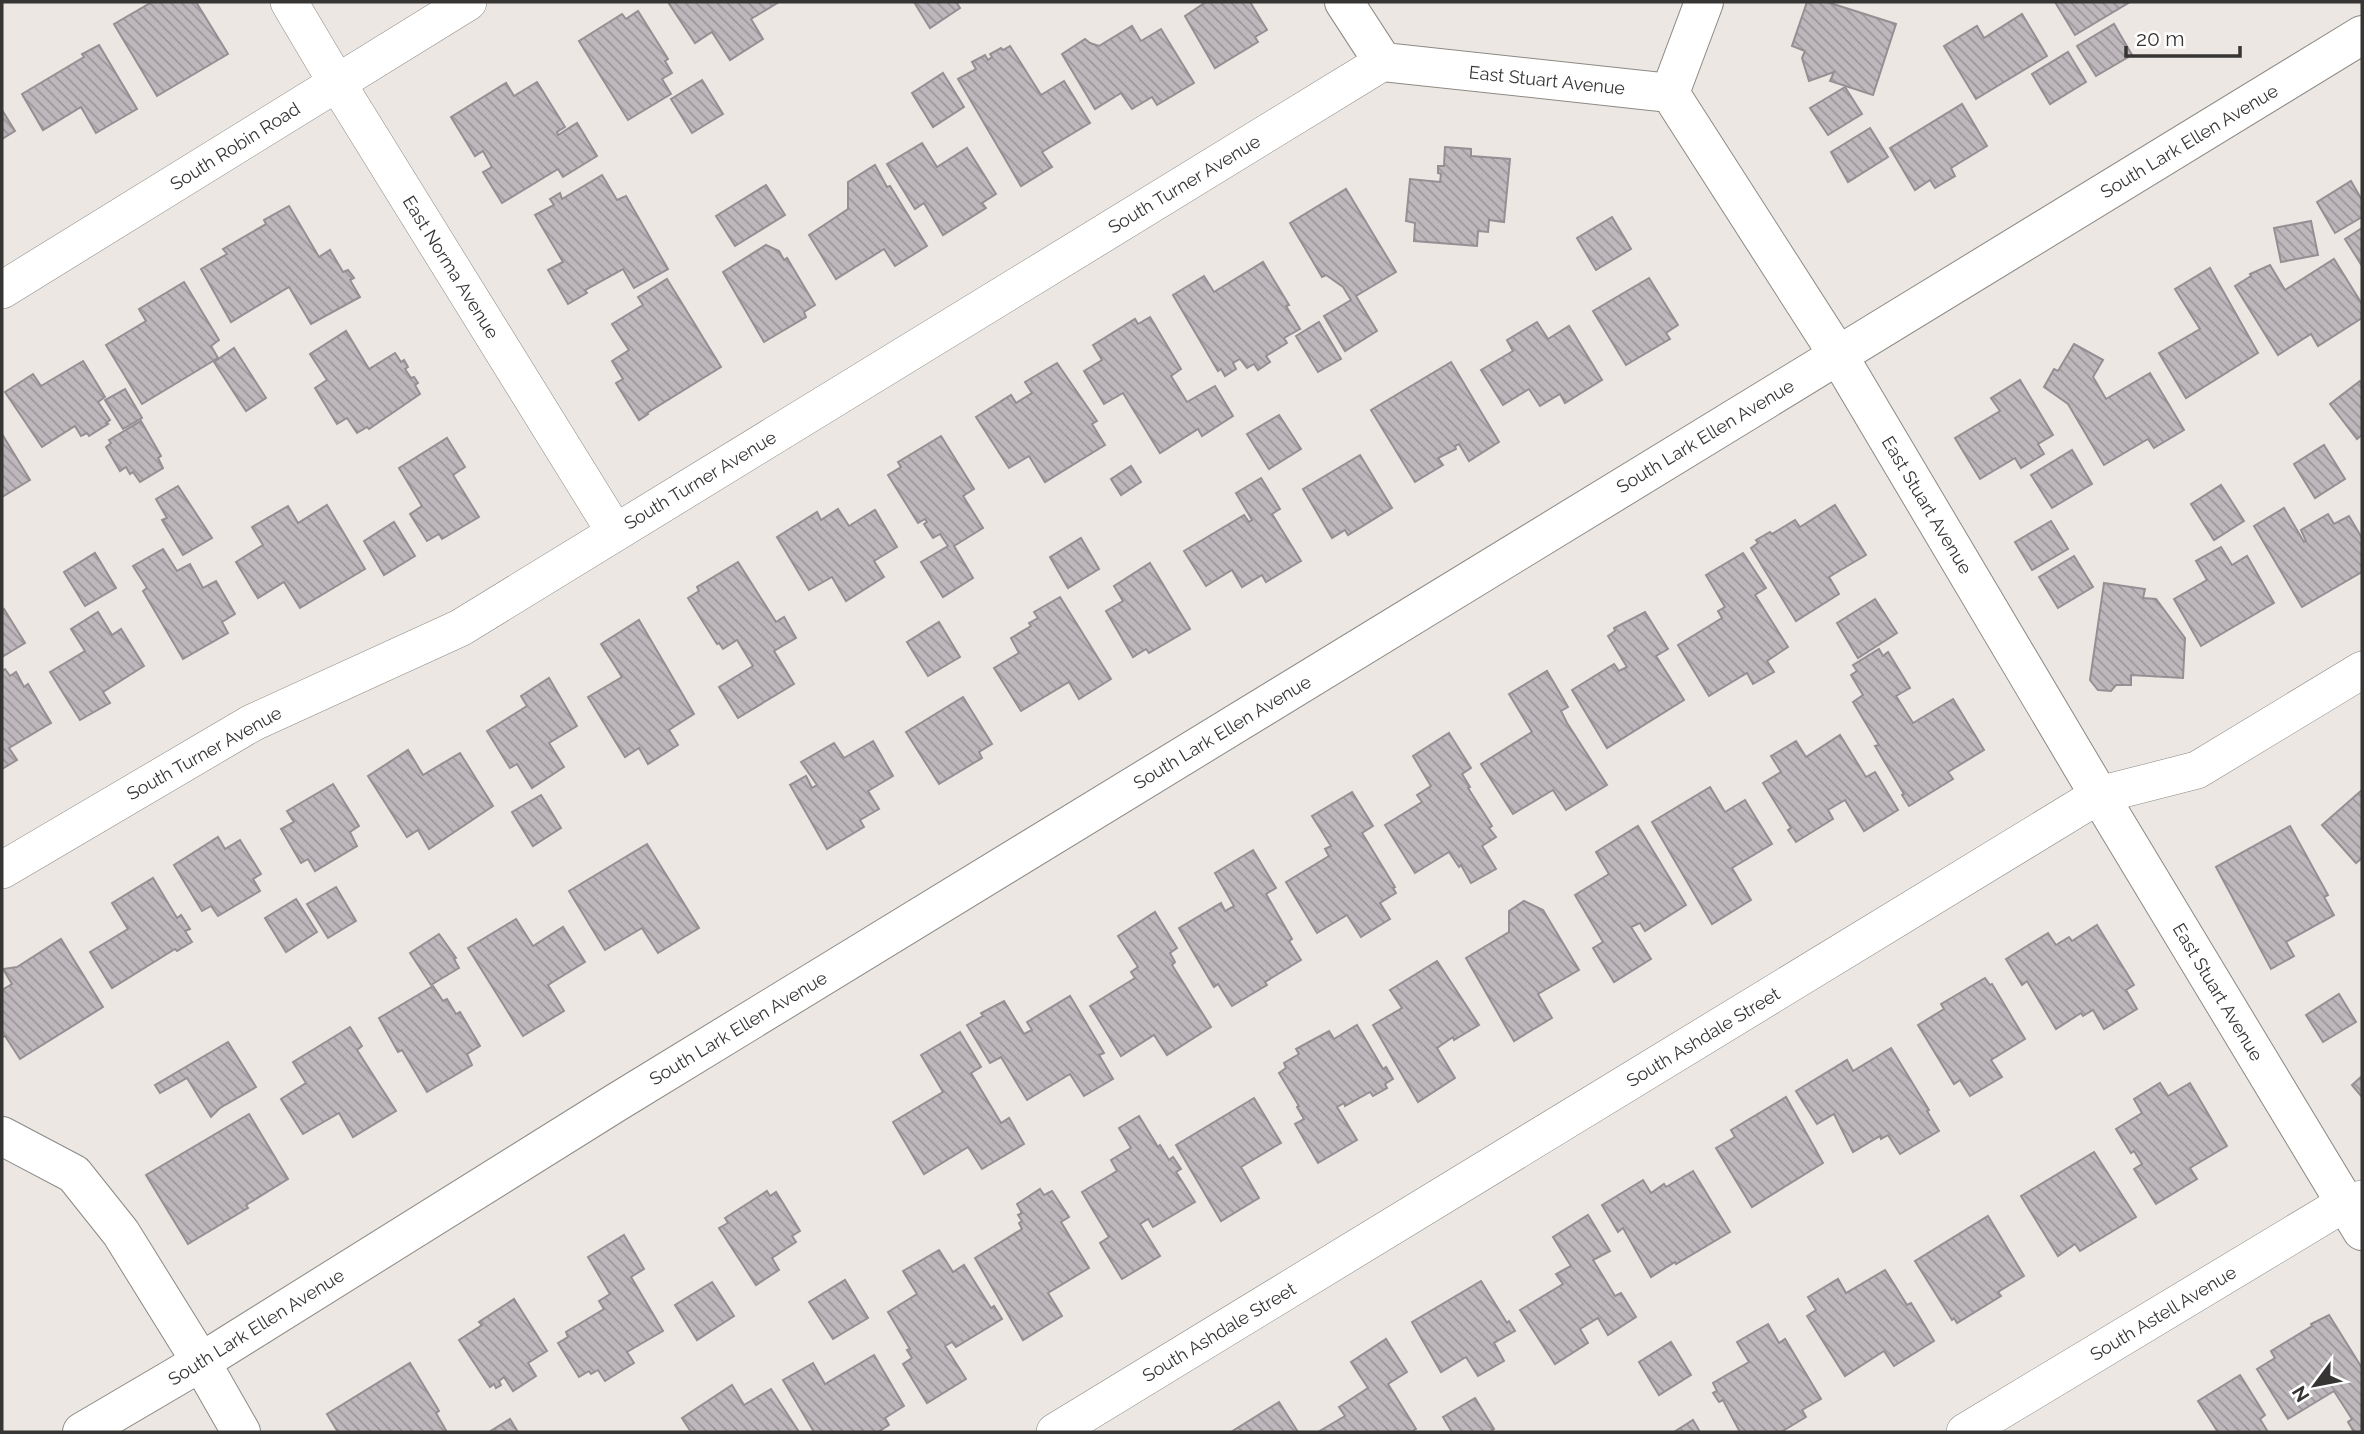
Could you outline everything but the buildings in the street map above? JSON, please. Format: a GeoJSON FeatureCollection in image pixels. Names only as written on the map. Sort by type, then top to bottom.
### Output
{"type":"FeatureCollection","features":[{"type":"Feature","properties":{"kind":"street","name":"East Norma Avenue"},"geometry":{"type":"LineString","coordinates":[[289,2],[615,532]]}},
{"type":"Feature","properties":{"kind":"street","name":"South Robin Road"},"geometry":{"type":"LineString","coordinates":[[2,290],[468,2]]}},
{"type":"Feature","properties":{"kind":"street"},"geometry":{"type":"LineString","coordinates":[[1344,2],[1383,62]]}},
{"type":"Feature","properties":{"kind":"street"},"geometry":{"type":"LineString","coordinates":[[1670,93],[1703,2]]}},
{"type":"Feature","properties":{"kind":"street","name":"South Lark Ellen Avenue"},"geometry":{"type":"LineString","coordinates":[[82,1432],[201,1362],[617,1102],[2362,35]]}},
{"type":"Feature","properties":{"kind":"street","name":"East Stuart Avenue"},"geometry":{"type":"LineString","coordinates":[[1383,62],[1670,93],[1838,355],[2099,795],[2357,1211]]}},
{"type":"Feature","properties":{"kind":"street","name":"South Turner Avenue"},"geometry":{"type":"LineString","coordinates":[[2,870],[252,723],[460,628],[1383,62]]}},
{"type":"Feature","properties":{"kind":"street","name":"South Ashdale Street"},"geometry":{"type":"LineString","coordinates":[[1055,1432],[2099,795],[2197,770],[2362,670]]}},
{"type":"Feature","properties":{"kind":"street"},"geometry":{"type":"LineString","coordinates":[[2,1136],[74,1174],[121,1233],[241,1432]]}},
{"type":"Feature","properties":{"kind":"street","name":"South Astell Avenue"},"geometry":{"type":"LineString","coordinates":[[1965,1432],[2357,1211]]}}]}
